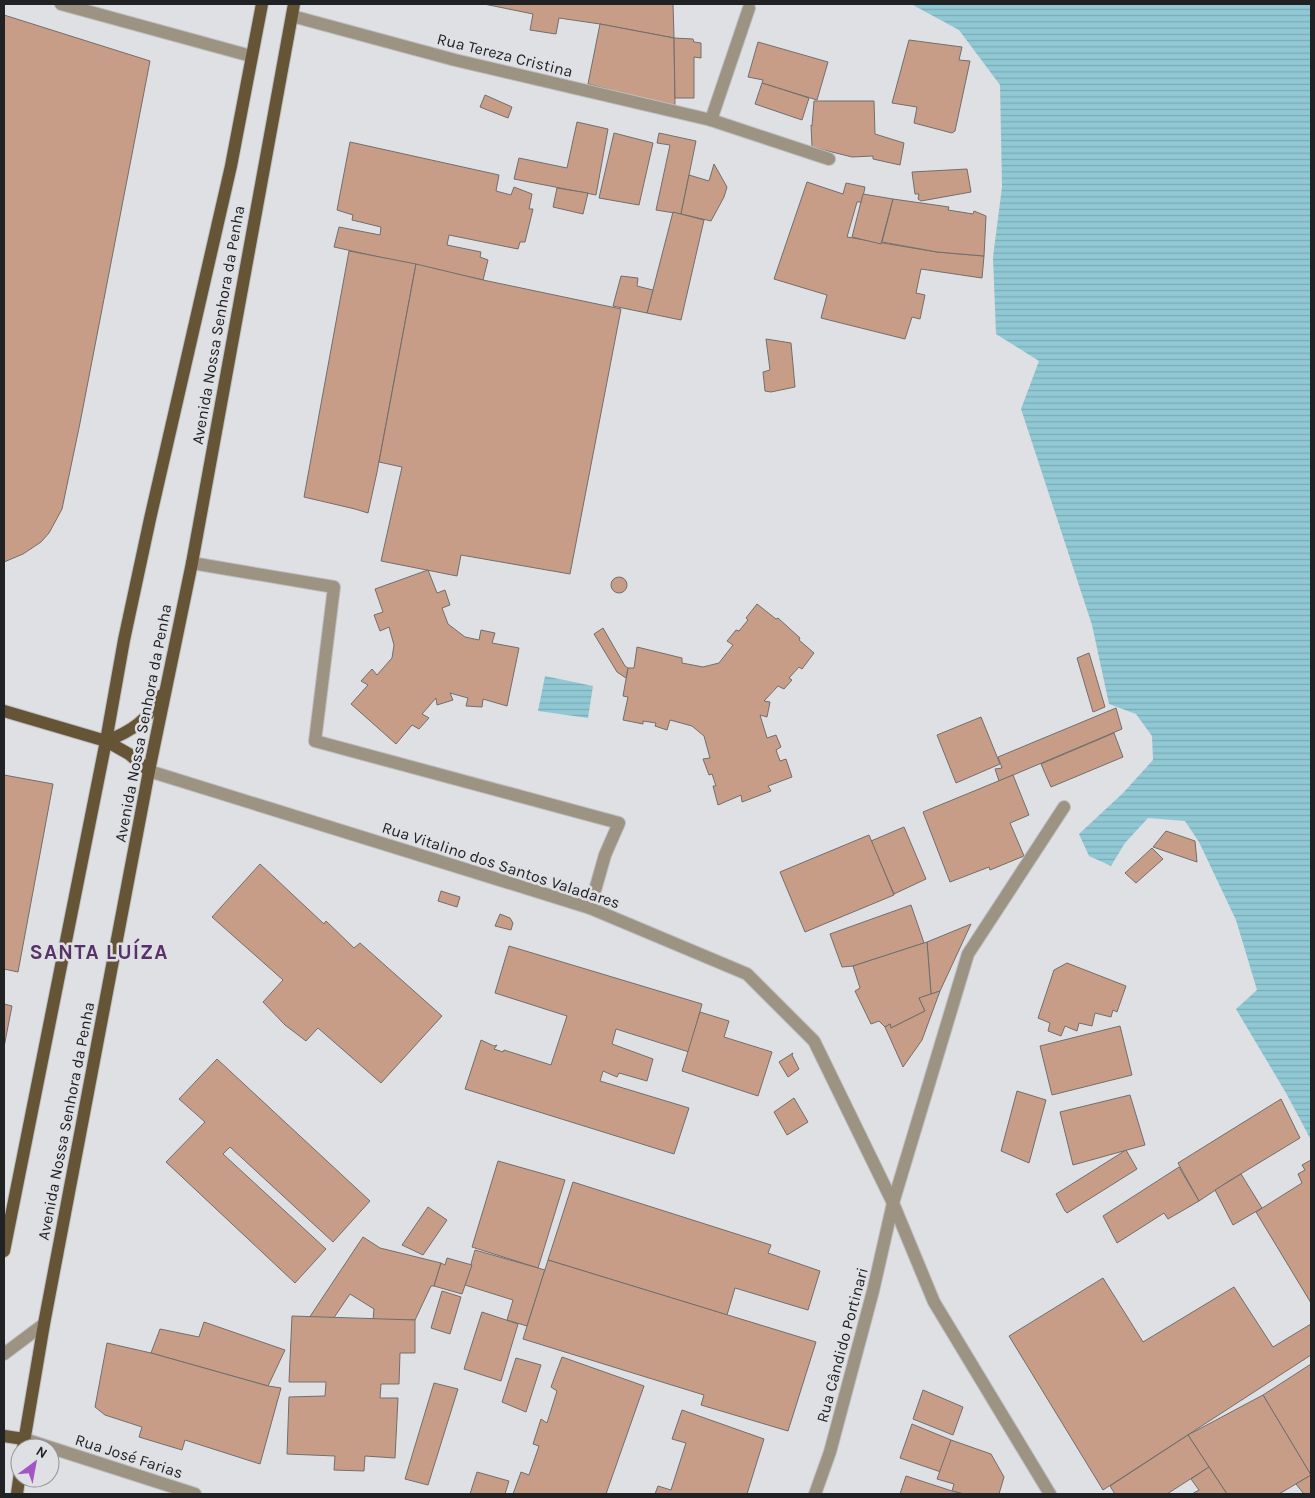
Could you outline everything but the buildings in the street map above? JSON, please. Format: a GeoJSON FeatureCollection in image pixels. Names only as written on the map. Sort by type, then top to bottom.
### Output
{"type":"FeatureCollection","features":[{"type":"Feature","properties":{"kind":"main road","name":"Avenida Nossa Senhora da Penha"},"geometry":{"type":"LineString","coordinates":[[4,1248],[106,741],[124,640],[231,166],[262,4]]}},
{"type":"Feature","properties":{"kind":"main road","name":"Avenida Nossa Senhora da Penha"},"geometry":{"type":"LineString","coordinates":[[24,1438],[149,771],[192,563],[293,10]]}},
{"type":"Feature","properties":{"kind":"main road"},"geometry":{"type":"LineString","coordinates":[[106,741],[136,727],[148,716],[166,688]]}},
{"type":"Feature","properties":{"kind":"main road"},"geometry":{"type":"LineString","coordinates":[[4,712],[106,741],[129,754],[149,771]]}},
{"type":"Feature","properties":{"kind":"street"},"geometry":{"type":"LineString","coordinates":[[61,4],[251,56]]}},
{"type":"Feature","properties":{"kind":"street"},"geometry":{"type":"LineString","coordinates":[[711,120],[749,8]]}},
{"type":"Feature","properties":{"kind":"street","name":"Rua Tereza Cristina"},"geometry":{"type":"LineString","coordinates":[[293,10],[456,60],[711,120],[829,159]]}},
{"type":"Feature","properties":{"kind":"street"},"geometry":{"type":"LineString","coordinates":[[192,563],[334,587],[315,741],[619,823],[605,855],[590,908]]}},
{"type":"Feature","properties":{"kind":"street","name":"Rua Vitalino dos Santos Valadares"},"geometry":{"type":"LineString","coordinates":[[149,771],[590,908],[747,974],[814,1041],[893,1203],[934,1302],[1050,1494]]}},
{"type":"Feature","properties":{"kind":"street"},"geometry":{"type":"LineString","coordinates":[[893,1203],[968,954],[1064,807]]}},
{"type":"Feature","properties":{"kind":"street","name":"Rua Cândido Portinari"},"geometry":{"type":"LineString","coordinates":[[815,1494],[830,1452],[874,1291],[893,1203]]}},
{"type":"Feature","properties":{"kind":"street"},"geometry":{"type":"LineString","coordinates":[[4,1354],[44,1324]]}},
{"type":"Feature","properties":{"kind":"street","name":"Rua José Farias"},"geometry":{"type":"LineString","coordinates":[[60,1455],[195,1494]]}},
{"type":"Feature","properties":{"kind":"water"},"geometry":{"type":"Polygon","coordinates":[[[911,4],[1311,4],[1311,1140],[1286,1093],[1236,1009],[1257,990],[1236,920],[1199,842],[1185,821],[1148,818],[1125,843],[1111,866],[1089,856],[1079,834],[1123,793],[1153,760],[1152,736],[1136,714],[1109,704],[1092,625],[1021,409],[1039,361],[996,334],[993,257],[1002,187],[1000,85],[959,30],[911,4]]]}},
{"type":"Feature","properties":{"kind":"water"},"geometry":{"type":"Polygon","coordinates":[[[545,676],[593,686],[588,718],[538,711],[545,676]]]}},
{"type":"Feature","properties":{"kind":"district","name":"SANTA LUÍZA"},"geometry":{"type":"Point","coordinates":[99,952]}}]}
